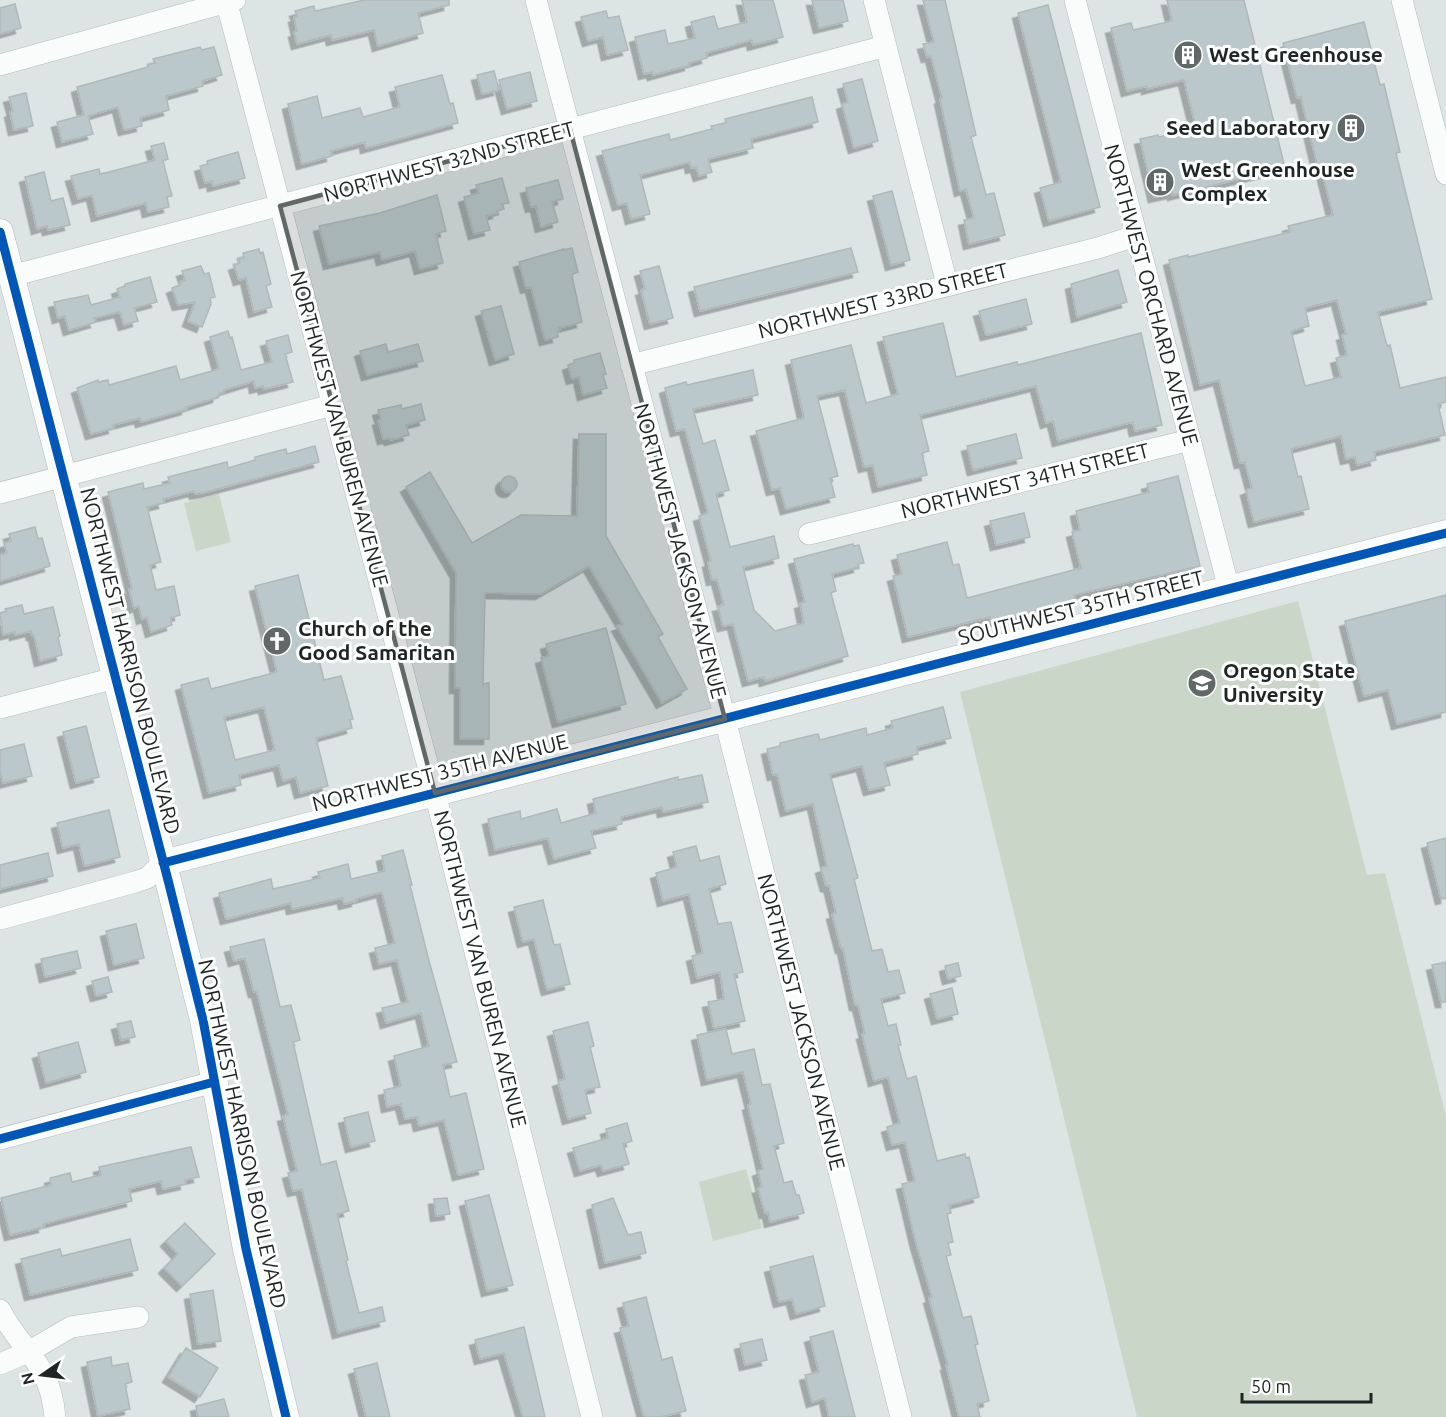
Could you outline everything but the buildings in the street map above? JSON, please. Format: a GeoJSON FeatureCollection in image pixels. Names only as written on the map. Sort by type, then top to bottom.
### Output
{"type":"FeatureCollection","features":[{"type":"Feature","properties":{"kind":"main road","name":"NORTHWEST HARRISON BOULEVARD"},"geometry":{"type":"LineString","coordinates":[[0,232],[202,1020],[246,1249],[286,1417]]}},
{"type":"Feature","properties":{"kind":"main road","name":"SOUTHWEST 35TH STREET"},"geometry":{"type":"LineString","coordinates":[[725,719],[1446,533]]}},
{"type":"Feature","properties":{"kind":"main road","name":"NORTHWEST 35TH AVENUE"},"geometry":{"type":"LineString","coordinates":[[163,863],[725,719]]}},
{"type":"Feature","properties":{"kind":"street","name":"NORTHWEST JACKSON AVENUE"},"geometry":{"type":"LineString","coordinates":[[536,0],[725,719],[901,1417]]}},
{"type":"Feature","properties":{"kind":"street"},"geometry":{"type":"LineString","coordinates":[[874,0],[947,284]]}},
{"type":"Feature","properties":{"kind":"street","name":"NORTHWEST ORCHARD AVENUE"},"geometry":{"type":"LineString","coordinates":[[1075,0],[1228,589]]}},
{"type":"Feature","properties":{"kind":"street"},"geometry":{"type":"LineString","coordinates":[[1402,0],[1446,174]]}},
{"type":"Feature","properties":{"kind":"street"},"geometry":{"type":"LineString","coordinates":[[0,65],[229,1]]}},
{"type":"Feature","properties":{"kind":"street","name":"NORTHWEST VAN BUREN AVENUE"},"geometry":{"type":"LineString","coordinates":[[229,1],[280,206],[435,793],[592,1417]]}},
{"type":"Feature","properties":{"kind":"street","name":"NORTHWEST 32ND STREET"},"geometry":{"type":"LineString","coordinates":[[11,276],[886,46]]}},
{"type":"Feature","properties":{"kind":"street","name":"NORTHWEST 33RD STREET"},"geometry":{"type":"LineString","coordinates":[[631,365],[1098,248],[1135,236]]}},
{"type":"Feature","properties":{"kind":"street"},"geometry":{"type":"LineString","coordinates":[[0,493],[332,405]]}},
{"type":"Feature","properties":{"kind":"street","name":"NORTHWEST 34TH STREET"},"geometry":{"type":"LineString","coordinates":[[809,534],[1190,440]]}},
{"type":"Feature","properties":{"kind":"street"},"geometry":{"type":"LineString","coordinates":[[0,708],[115,678]]}},
{"type":"Feature","properties":{"kind":"street"},"geometry":{"type":"LineString","coordinates":[[0,919],[147,878],[163,863]]}},
{"type":"Feature","properties":{"kind":"street"},"geometry":{"type":"LineString","coordinates":[[0,1139],[214,1082]]}},
{"type":"Feature","properties":{"kind":"street"},"geometry":{"type":"LineString","coordinates":[[0,1310],[6,1322],[44,1372],[50,1387],[55,1417]]}},
{"type":"Feature","properties":{"kind":"street"},"geometry":{"type":"LineString","coordinates":[[0,1364],[30,1351],[70,1328],[106,1320],[138,1317]]}},
{"type":"Feature","properties":{"kind":"highlighted area"},"geometry":{"type":"Polygon","coordinates":[[[570,129],[725,719],[435,793],[280,206],[570,129]]]}},
{"type":"Feature","properties":{"kind":"green space"},"geometry":{"type":"Polygon","coordinates":[[[219,494],[231,542],[196,551],[184,503],[219,494]]]}},
{"type":"Feature","properties":{"kind":"green space"},"geometry":{"type":"Polygon","coordinates":[[[1298,601],[1367,875],[1385,873],[1446,1117],[1446,1417],[1137,1417],[960,692],[1298,601]]]}},
{"type":"Feature","properties":{"kind":"green space"},"geometry":{"type":"Polygon","coordinates":[[[746,1169],[762,1228],[713,1241],[699,1182],[746,1169]]]}},
{"type":"Feature","properties":{"kind":"cycle path"},"geometry":{"type":"LineString","coordinates":[[0,232],[203,1020],[246,1249],[286,1417]]}},
{"type":"Feature","properties":{"kind":"cycle path"},"geometry":{"type":"LineString","coordinates":[[163,863],[1446,533]]}},
{"type":"Feature","properties":{"kind":"cycle path"},"geometry":{"type":"LineString","coordinates":[[0,1139],[214,1082]]}},
{"type":"Feature","properties":{"kind":"place","name":"West Greenhouse"},"geometry":{"type":"Point","coordinates":[1188,55]}},
{"type":"Feature","properties":{"kind":"place","name":"Seed Laboratory"},"geometry":{"type":"Point","coordinates":[1351,128]}},
{"type":"Feature","properties":{"kind":"place","name":"West Greenhouse Complex"},"geometry":{"type":"Point","coordinates":[1160,182]}},
{"type":"Feature","properties":{"kind":"place","name":"Church of the Good Samaritan"},"geometry":{"type":"Point","coordinates":[277,641]}},
{"type":"Feature","properties":{"kind":"place","name":"Oregon State University"},"geometry":{"type":"Point","coordinates":[1202,683]}}]}
